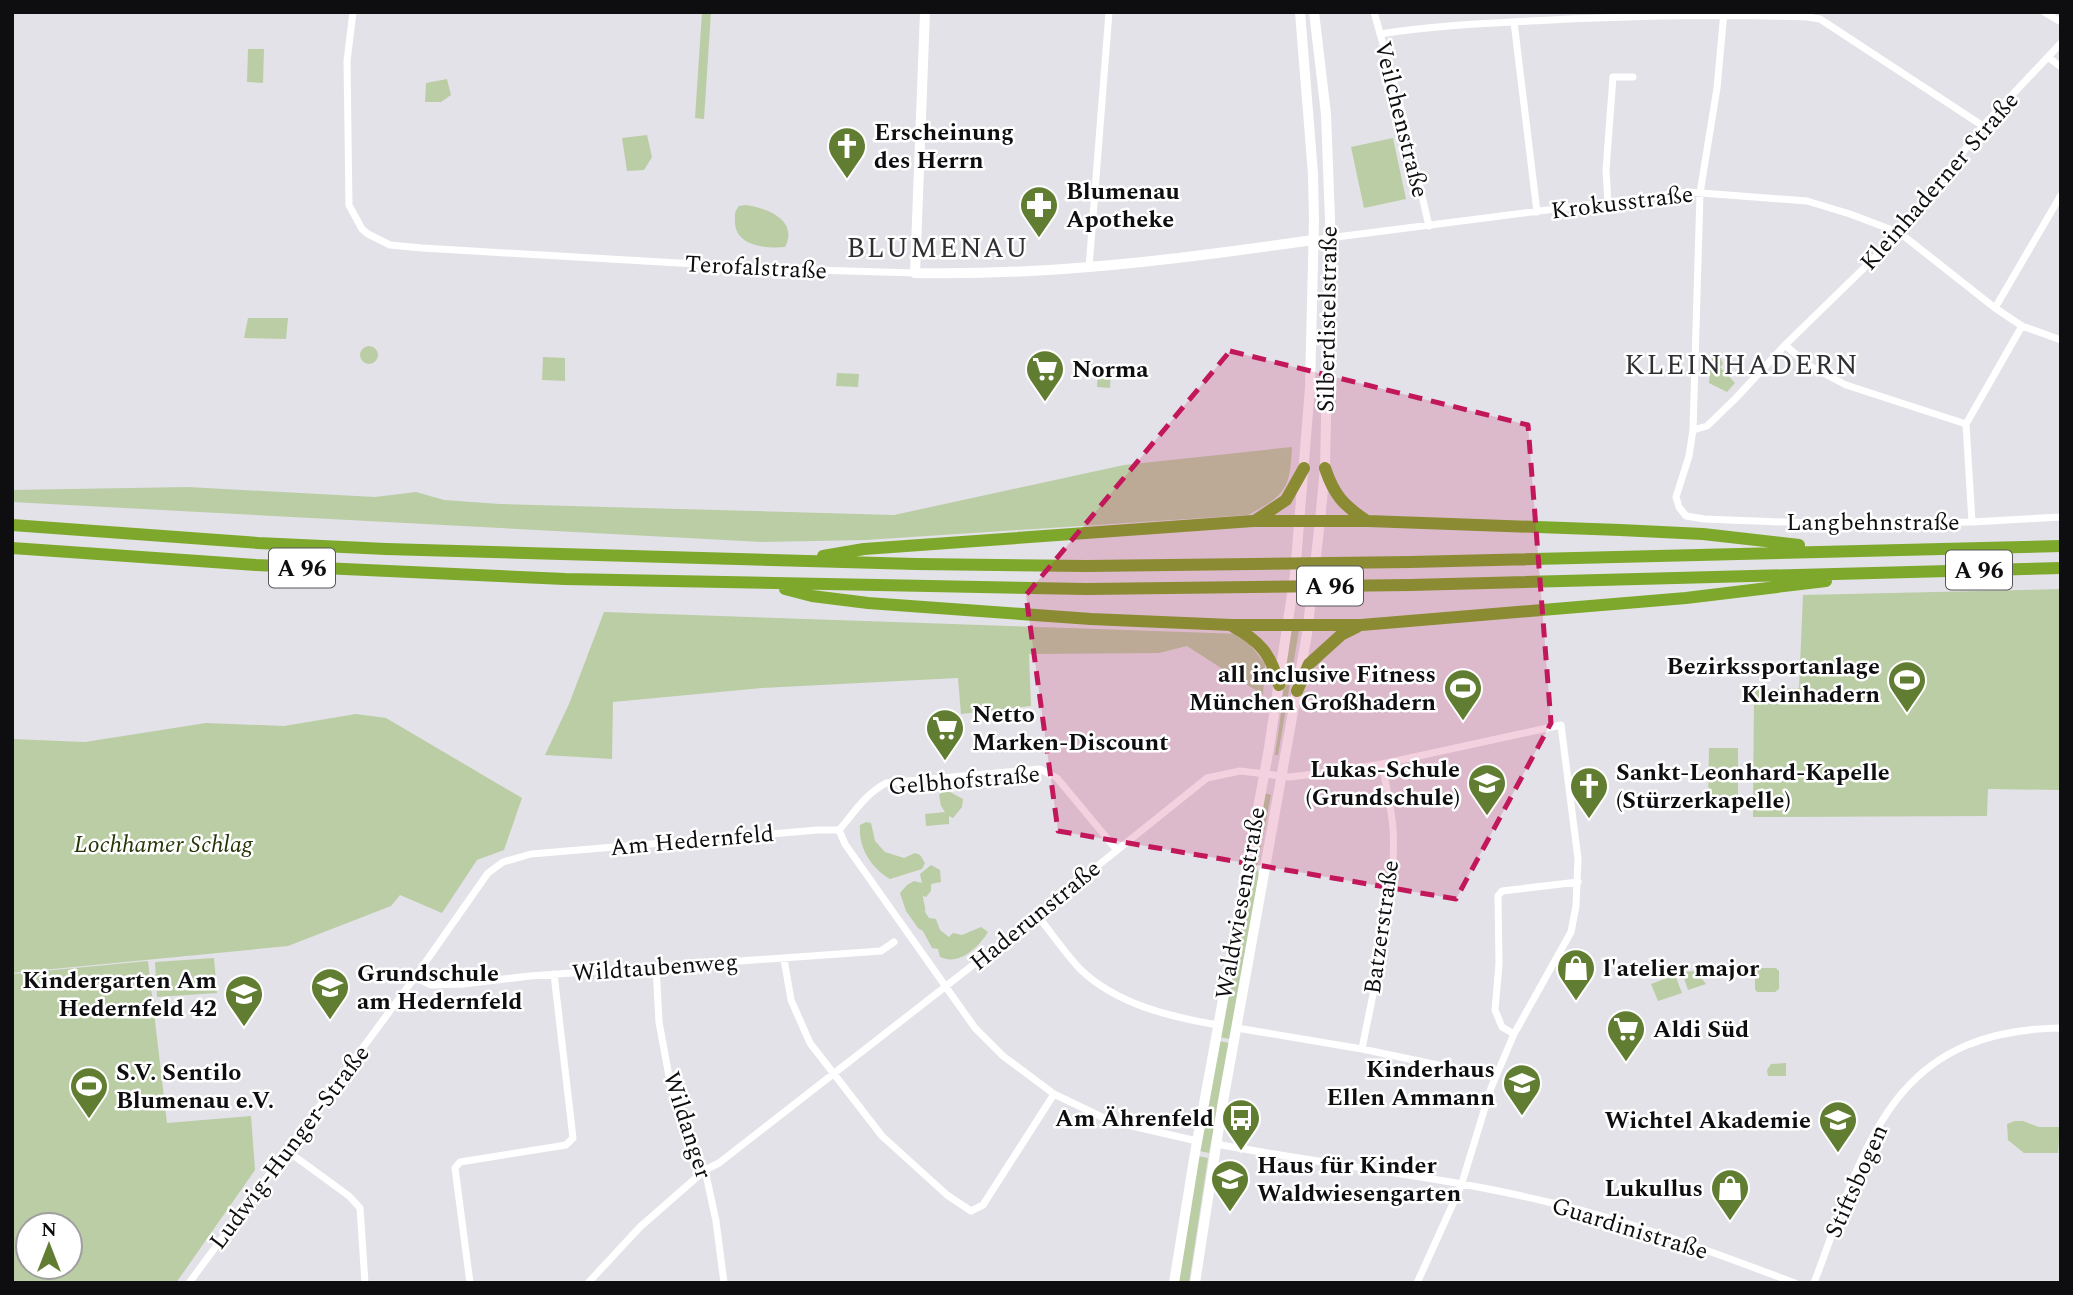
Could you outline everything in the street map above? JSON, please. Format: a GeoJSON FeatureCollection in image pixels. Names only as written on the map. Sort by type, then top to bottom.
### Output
{"type":"FeatureCollection","features":[{"type":"Feature","properties":{"kind":"highway"},"geometry":{"type":"LineString","coordinates":[[1253,521],[1286,500],[1304,468]]}},
{"type":"Feature","properties":{"kind":"highway"},"geometry":{"type":"LineString","coordinates":[[1325,468],[1338,498],[1368,521]]}},
{"type":"Feature","properties":{"kind":"highway"},"geometry":{"type":"LineString","coordinates":[[795,561],[864,549],[1253,521],[1368,521],[1703,534],[1843,551]]}},
{"type":"Feature","properties":{"kind":"highway","name":"A 96"},"geometry":{"type":"LineString","coordinates":[[12,525],[271,544],[527,554],[1087,566],[1410,562],[2061,546]]}},
{"type":"Feature","properties":{"kind":"highway","name":"A 96"},"geometry":{"type":"LineString","coordinates":[[12,548],[256,565],[565,579],[1087,589],[1410,585],[2061,568]]}},
{"type":"Feature","properties":{"kind":"highway"},"geometry":{"type":"LineString","coordinates":[[764,584],[812,596],[868,603],[1091,620],[1287,626],[1361,625],[1686,598],[1897,572]]}},
{"type":"Feature","properties":{"kind":"highway"},"geometry":{"type":"LineString","coordinates":[[1232,625],[1252,637],[1269,656],[1279,685]]}},
{"type":"Feature","properties":{"kind":"highway"},"geometry":{"type":"LineString","coordinates":[[1297,691],[1308,664],[1341,635],[1361,625]]}},
{"type":"Feature","properties":{"kind":"street","name":"Terofalstraße"},"geometry":{"type":"LineString","coordinates":[[353,12],[347,61],[349,205],[362,229],[390,245],[781,269],[915,273],[1010,272],[1089,267],[1212,255],[1313,240]]}},
{"type":"Feature","properties":{"kind":"street"},"geometry":{"type":"LineString","coordinates":[[915,273],[925,12]]}},
{"type":"Feature","properties":{"kind":"street"},"geometry":{"type":"LineString","coordinates":[[1089,267],[1109,12]]}},
{"type":"Feature","properties":{"kind":"street","name":"Silberdistelstraße"},"geometry":{"type":"LineString","coordinates":[[1300,12],[1313,174],[1310,387],[1300,521]]}},
{"type":"Feature","properties":{"kind":"street","name":"Silberdistelstraße"},"geometry":{"type":"LineString","coordinates":[[1308,625],[1325,468],[1329,238],[1326,114],[1314,12]]}},
{"type":"Feature","properties":{"kind":"street","name":"Veilchenstraße"},"geometry":{"type":"LineString","coordinates":[[1374,12],[1405,123],[1429,226]]}},
{"type":"Feature","properties":{"kind":"street"},"geometry":{"type":"LineString","coordinates":[[2044,12],[2061,22]]}},
{"type":"Feature","properties":{"kind":"street"},"geometry":{"type":"LineString","coordinates":[[1693,430],[1700,193],[1717,88],[1724,13]]}},
{"type":"Feature","properties":{"kind":"street"},"geometry":{"type":"LineString","coordinates":[[1380,34],[1433,27],[1633,14],[1821,16],[1983,126]]}},
{"type":"Feature","properties":{"kind":"street"},"geometry":{"type":"LineString","coordinates":[[1514,22],[1537,212]]}},
{"type":"Feature","properties":{"kind":"street","name":"Kleinhaderner Straße"},"geometry":{"type":"LineString","coordinates":[[1693,430],[1707,426],[1785,345],[1900,233],[1983,126],[2061,43]]}},
{"type":"Feature","properties":{"kind":"street"},"geometry":{"type":"LineString","coordinates":[[2049,58],[2061,67]]}},
{"type":"Feature","properties":{"kind":"street"},"geometry":{"type":"LineString","coordinates":[[1608,203],[1606,170],[1613,77],[1633,77]]}},
{"type":"Feature","properties":{"kind":"street","name":"Krokusstraße"},"geometry":{"type":"LineString","coordinates":[[1313,240],[1700,193],[1807,201],[1900,233],[2022,326],[2061,340]]}},
{"type":"Feature","properties":{"kind":"street"},"geometry":{"type":"LineString","coordinates":[[1995,308],[2061,195]]}},
{"type":"Feature","properties":{"kind":"street"},"geometry":{"type":"LineString","coordinates":[[1972,522],[1966,424],[2022,326]]}},
{"type":"Feature","properties":{"kind":"street"},"geometry":{"type":"LineString","coordinates":[[1785,345],[1808,365],[1846,385],[1966,424]]}},
{"type":"Feature","properties":{"kind":"street","name":"Langbehnstraße"},"geometry":{"type":"LineString","coordinates":[[1693,430],[1689,456],[1676,498],[1686,516],[1836,524],[1972,522],[2061,517]]}},
{"type":"Feature","properties":{"kind":"street","name":"Waldwiesenstraße"},"geometry":{"type":"LineString","coordinates":[[1174,1283],[1279,685],[1300,521]]}},
{"type":"Feature","properties":{"kind":"street","name":"Waldwiesenstraße"},"geometry":{"type":"LineString","coordinates":[[1195,1283],[1216,1144],[1308,625]]}},
{"type":"Feature","properties":{"kind":"street","name":"Haderunstraße"},"geometry":{"type":"LineString","coordinates":[[588,1283],[640,1227],[705,1170],[719,1163],[945,987],[1207,778],[1240,771],[1282,777],[1331,772],[1382,764],[1560,725],[1575,822],[1578,882]]}},
{"type":"Feature","properties":{"kind":"street","name":"Batzerstraße"},"geometry":{"type":"LineString","coordinates":[[1362,1049],[1390,893],[1393,859],[1391,811],[1382,764]]}},
{"type":"Feature","properties":{"kind":"street","name":"Gelbhofstraße"},"geometry":{"type":"LineString","coordinates":[[839,830],[858,803],[886,783],[1040,769],[1057,778],[1116,849]]}},
{"type":"Feature","properties":{"kind":"street"},"geometry":{"type":"LineString","coordinates":[[839,830],[845,844],[945,987],[984,1037],[1003,1056],[1054,1094],[1110,1121],[1197,1141]]}},
{"type":"Feature","properties":{"kind":"street","name":"Am Hedernfeld"},"geometry":{"type":"LineString","coordinates":[[415,977],[488,873],[503,862],[531,854],[839,830]]}},
{"type":"Feature","properties":{"kind":"street"},"geometry":{"type":"LineString","coordinates":[[1417,1283],[1461,1186],[1495,1077],[1514,1034],[1572,932],[1578,882],[1502,891],[1498,896],[1499,964],[1494,1010],[1502,1027],[1514,1034]]}},
{"type":"Feature","properties":{"kind":"street"},"geometry":{"type":"LineString","coordinates":[[1036,914],[1068,955],[1100,985],[1126,1000],[1156,1011],[1218,1025]]}},
{"type":"Feature","properties":{"kind":"street","name":"Wildtaubenweg"},"geometry":{"type":"LineString","coordinates":[[415,977],[431,985],[881,951],[894,942]]}},
{"type":"Feature","properties":{"kind":"street"},"geometry":{"type":"LineString","coordinates":[[784,959],[791,1000],[799,1022],[833,1073],[882,1136],[947,1195],[971,1211],[983,1205],[1054,1094]]}},
{"type":"Feature","properties":{"kind":"street","name":"Wildanger"},"geometry":{"type":"LineString","coordinates":[[656,966],[659,1022],[671,1087],[695,1154],[705,1170],[716,1221],[724,1283]]}},
{"type":"Feature","properties":{"kind":"street"},"geometry":{"type":"LineString","coordinates":[[470,1283],[455,1168],[460,1162],[566,1145],[573,1138],[554,974]]}},
{"type":"Feature","properties":{"kind":"street","name":"Ludwig-Hunger-Straße"},"geometry":{"type":"LineString","coordinates":[[189,1283],[415,977]]}},
{"type":"Feature","properties":{"kind":"street"},"geometry":{"type":"LineString","coordinates":[[1237,1028],[1362,1049],[1495,1077]]}},
{"type":"Feature","properties":{"kind":"street","name":"Stiftsbogen"},"geometry":{"type":"LineString","coordinates":[[1814,1283],[1847,1193],[1874,1133],[1895,1100],[1914,1078],[1936,1060],[1979,1040],[2028,1030],[2061,1028]]}},
{"type":"Feature","properties":{"kind":"street"},"geometry":{"type":"LineString","coordinates":[[1216,1144],[1461,1186]]}},
{"type":"Feature","properties":{"kind":"street"},"geometry":{"type":"LineString","coordinates":[[286,1150],[349,1196],[360,1208],[365,1283]]}},
{"type":"Feature","properties":{"kind":"street","name":"Guardinistraße"},"geometry":{"type":"LineString","coordinates":[[1461,1186],[1550,1202],[1612,1218],[1686,1242],[1795,1283]]}},
{"type":"Feature","properties":{"kind":"highlighted area"},"geometry":{"type":"Polygon","coordinates":[[[1230,351],[1528,425],[1551,723],[1456,899],[1058,831],[1026,595],[1230,351]]]}},
{"type":"Feature","properties":{"kind":"green space"},"geometry":{"type":"Polygon","coordinates":[[[702,12],[711,12],[704,119],[695,118],[702,12]]]}},
{"type":"Feature","properties":{"kind":"green space"},"geometry":{"type":"Polygon","coordinates":[[[248,49],[264,49],[263,83],[247,82],[248,49]]]}},
{"type":"Feature","properties":{"kind":"green space"},"geometry":{"type":"Polygon","coordinates":[[[447,79],[451,95],[441,102],[425,102],[426,83],[447,79]]]}},
{"type":"Feature","properties":{"kind":"green space"},"geometry":{"type":"Polygon","coordinates":[[[647,135],[652,157],[644,170],[627,171],[622,138],[647,135]]]}},
{"type":"Feature","properties":{"kind":"green space"},"geometry":{"type":"Polygon","coordinates":[[[1393,138],[1406,199],[1364,208],[1351,147],[1393,138]]]}},
{"type":"Feature","properties":{"kind":"green space"},"geometry":{"type":"Polygon","coordinates":[[[746,205],[779,217],[788,229],[785,247],[761,246],[740,236],[736,230],[735,214],[739,206],[746,205]]]}},
{"type":"Feature","properties":{"kind":"green space"},"geometry":{"type":"Polygon","coordinates":[[[248,318],[288,318],[286,339],[244,338],[248,318]]]}},
{"type":"Feature","properties":{"kind":"green space"},"geometry":{"type":"Polygon","coordinates":[[[369,346],[377,351],[378,355],[373,363],[369,364],[361,359],[360,355],[365,347],[369,346]]]}},
{"type":"Feature","properties":{"kind":"green space"},"geometry":{"type":"Polygon","coordinates":[[[1719,354],[1723,364],[1720,367],[1735,383],[1727,392],[1709,383],[1711,359],[1719,354]]]}},
{"type":"Feature","properties":{"kind":"green space"},"geometry":{"type":"Polygon","coordinates":[[[543,357],[565,358],[565,381],[542,380],[543,357]]]}},
{"type":"Feature","properties":{"kind":"green space"},"geometry":{"type":"Polygon","coordinates":[[[1098,372],[1111,372],[1110,388],[1097,387],[1098,372]]]}},
{"type":"Feature","properties":{"kind":"green space"},"geometry":{"type":"Polygon","coordinates":[[[837,373],[859,374],[858,387],[836,386],[837,373]]]}},
{"type":"Feature","properties":{"kind":"green space"},"geometry":{"type":"Polygon","coordinates":[[[1292,447],[1289,473],[1283,490],[1270,502],[1248,515],[866,540],[762,542],[12,502],[12,490],[188,487],[375,497],[416,492],[444,500],[500,504],[894,515],[1124,465],[1292,447]]]}},
{"type":"Feature","properties":{"kind":"green space","name":"Bezirkssportanlage Kleinhadern"},"geometry":{"type":"Polygon","coordinates":[[[2061,589],[2061,790],[1988,789],[1987,816],[1753,817],[1754,690],[1799,688],[1803,595],[2061,589]]]}},
{"type":"Feature","properties":{"kind":"green space"},"geometry":{"type":"Polygon","coordinates":[[[604,612],[1242,634],[1265,664],[1263,695],[1187,646],[1159,653],[1029,654],[1031,706],[961,714],[958,678],[762,688],[613,702],[612,759],[545,755],[569,704],[604,612]]]}},
{"type":"Feature","properties":{"kind":"green space"},"geometry":{"type":"Polygon","coordinates":[[[1290,630],[1299,630],[1278,755],[1275,755],[1282,708],[1290,630]]]}},
{"type":"Feature","properties":{"kind":"green space","name":"Lochhamer Schlag"},"geometry":{"type":"Polygon","coordinates":[[[356,714],[386,718],[522,798],[504,850],[477,860],[442,913],[400,895],[391,906],[288,946],[12,973],[12,739],[85,742],[206,723],[284,726],[356,714]]]}},
{"type":"Feature","properties":{"kind":"green space"},"geometry":{"type":"Polygon","coordinates":[[[1709,748],[1738,748],[1738,802],[1708,802],[1709,748]]]}},
{"type":"Feature","properties":{"kind":"green space"},"geometry":{"type":"Polygon","coordinates":[[[943,791],[963,799],[962,807],[953,818],[949,816],[949,824],[926,826],[925,814],[945,812],[939,795],[943,791]]]}},
{"type":"Feature","properties":{"kind":"green space"},"geometry":{"type":"Polygon","coordinates":[[[1264,793],[1271,795],[1230,1039],[1219,1037],[1264,793]]]}},
{"type":"Feature","properties":{"kind":"green space"},"geometry":{"type":"Polygon","coordinates":[[[871,823],[875,841],[885,852],[904,858],[915,853],[920,855],[925,863],[922,869],[890,879],[877,869],[867,856],[861,841],[860,825],[871,823]]]}},
{"type":"Feature","properties":{"kind":"green space"},"geometry":{"type":"Polygon","coordinates":[[[931,865],[940,870],[941,882],[931,884],[931,891],[926,897],[923,896],[925,912],[929,918],[936,919],[940,930],[949,937],[953,933],[962,935],[981,927],[988,932],[967,954],[954,959],[940,957],[938,949],[932,948],[923,931],[906,911],[900,893],[914,881],[922,883],[920,874],[931,865]]]}},
{"type":"Feature","properties":{"kind":"green space"},"geometry":{"type":"Polygon","coordinates":[[[214,958],[217,993],[157,997],[155,962],[214,958]]]}},
{"type":"Feature","properties":{"kind":"green space","name":"S.V. Sentilo Blumenau e.V."},"geometry":{"type":"Polygon","coordinates":[[[148,961],[167,1123],[251,1116],[255,1170],[176,1283],[12,1283],[12,974],[148,961]]]}},
{"type":"Feature","properties":{"kind":"green space"},"geometry":{"type":"Polygon","coordinates":[[[1757,968],[1776,968],[1779,971],[1779,989],[1775,992],[1757,992],[1757,968]]]}},
{"type":"Feature","properties":{"kind":"green space"},"geometry":{"type":"Polygon","coordinates":[[[1696,971],[1706,984],[1688,990],[1682,972],[1696,971]]]}},
{"type":"Feature","properties":{"kind":"green space"},"geometry":{"type":"Polygon","coordinates":[[[1675,975],[1682,993],[1658,1001],[1651,984],[1675,975]]]}},
{"type":"Feature","properties":{"kind":"green space"},"geometry":{"type":"Polygon","coordinates":[[[1219,1041],[1230,1043],[1209,1153],[1199,1151],[1219,1041]]]}},
{"type":"Feature","properties":{"kind":"green space"},"geometry":{"type":"Polygon","coordinates":[[[1786,1063],[1786,1076],[1768,1076],[1767,1070],[1771,1064],[1786,1063]]]}},
{"type":"Feature","properties":{"kind":"green space"},"geometry":{"type":"Polygon","coordinates":[[[2015,1121],[2039,1127],[2060,1127],[2058,1153],[2024,1153],[2008,1140],[2007,1124],[2015,1121]]]}},
{"type":"Feature","properties":{"kind":"green space"},"geometry":{"type":"Polygon","coordinates":[[[1198,1156],[1208,1158],[1189,1283],[1178,1283],[1198,1156]]]}},
{"type":"Feature","properties":{"kind":"place","name":"Erscheinung des Herrn"},"geometry":{"type":"Point","coordinates":[847,180]}},
{"type":"Feature","properties":{"kind":"place","name":"Blumenau Apotheke"},"geometry":{"type":"Point","coordinates":[1039,239]}},
{"type":"Feature","properties":{"kind":"place","name":"Norma"},"geometry":{"type":"Point","coordinates":[1045,403]}},
{"type":"Feature","properties":{"kind":"place","name":"Bezirkssportanlage Kleinhadern"},"geometry":{"type":"Point","coordinates":[1907,714]}},
{"type":"Feature","properties":{"kind":"place","name":"all inclusive Fitness München Großhadern"},"geometry":{"type":"Point","coordinates":[1463,722]}},
{"type":"Feature","properties":{"kind":"place","name":"Netto Marken-Discount"},"geometry":{"type":"Point","coordinates":[945,762]}},
{"type":"Feature","properties":{"kind":"place","name":"Lukas-Schule (Grundschule)"},"geometry":{"type":"Point","coordinates":[1487,817]}},
{"type":"Feature","properties":{"kind":"place","name":"Sankt-Leonhard-Kapelle (Stürzerkapelle)"},"geometry":{"type":"Point","coordinates":[1589,820]}},
{"type":"Feature","properties":{"kind":"place","name":"l'atelier major"},"geometry":{"type":"Point","coordinates":[1576,1002]}},
{"type":"Feature","properties":{"kind":"place","name":"Grundschule am Hedernfeld"},"geometry":{"type":"Point","coordinates":[330,1021]}},
{"type":"Feature","properties":{"kind":"place","name":"Kindergarten Am Hedernfeld 42"},"geometry":{"type":"Point","coordinates":[244,1028]}},
{"type":"Feature","properties":{"kind":"place","name":"Aldi Süd"},"geometry":{"type":"Point","coordinates":[1626,1063]}},
{"type":"Feature","properties":{"kind":"place","name":"Kinderhaus Ellen Ammann"},"geometry":{"type":"Point","coordinates":[1522,1117]}},
{"type":"Feature","properties":{"kind":"place","name":"S.V. Sentilo Blumenau e.V."},"geometry":{"type":"Point","coordinates":[89,1120]}},
{"type":"Feature","properties":{"kind":"place","name":"Am Ährenfeld"},"geometry":{"type":"Point","coordinates":[1241,1152]}},
{"type":"Feature","properties":{"kind":"place","name":"Wichtel Akademie"},"geometry":{"type":"Point","coordinates":[1838,1154]}},
{"type":"Feature","properties":{"kind":"place","name":"Haus für Kinder Waldwiesengarten"},"geometry":{"type":"Point","coordinates":[1230,1213]}},
{"type":"Feature","properties":{"kind":"place","name":"Lukullus"},"geometry":{"type":"Point","coordinates":[1730,1222]}},
{"type":"Feature","properties":{"kind":"district","name":"BLUMENAU"},"geometry":{"type":"Point","coordinates":[938,247]}},
{"type":"Feature","properties":{"kind":"district","name":"KLEINHADERN"},"geometry":{"type":"Point","coordinates":[1742,364]}}]}
